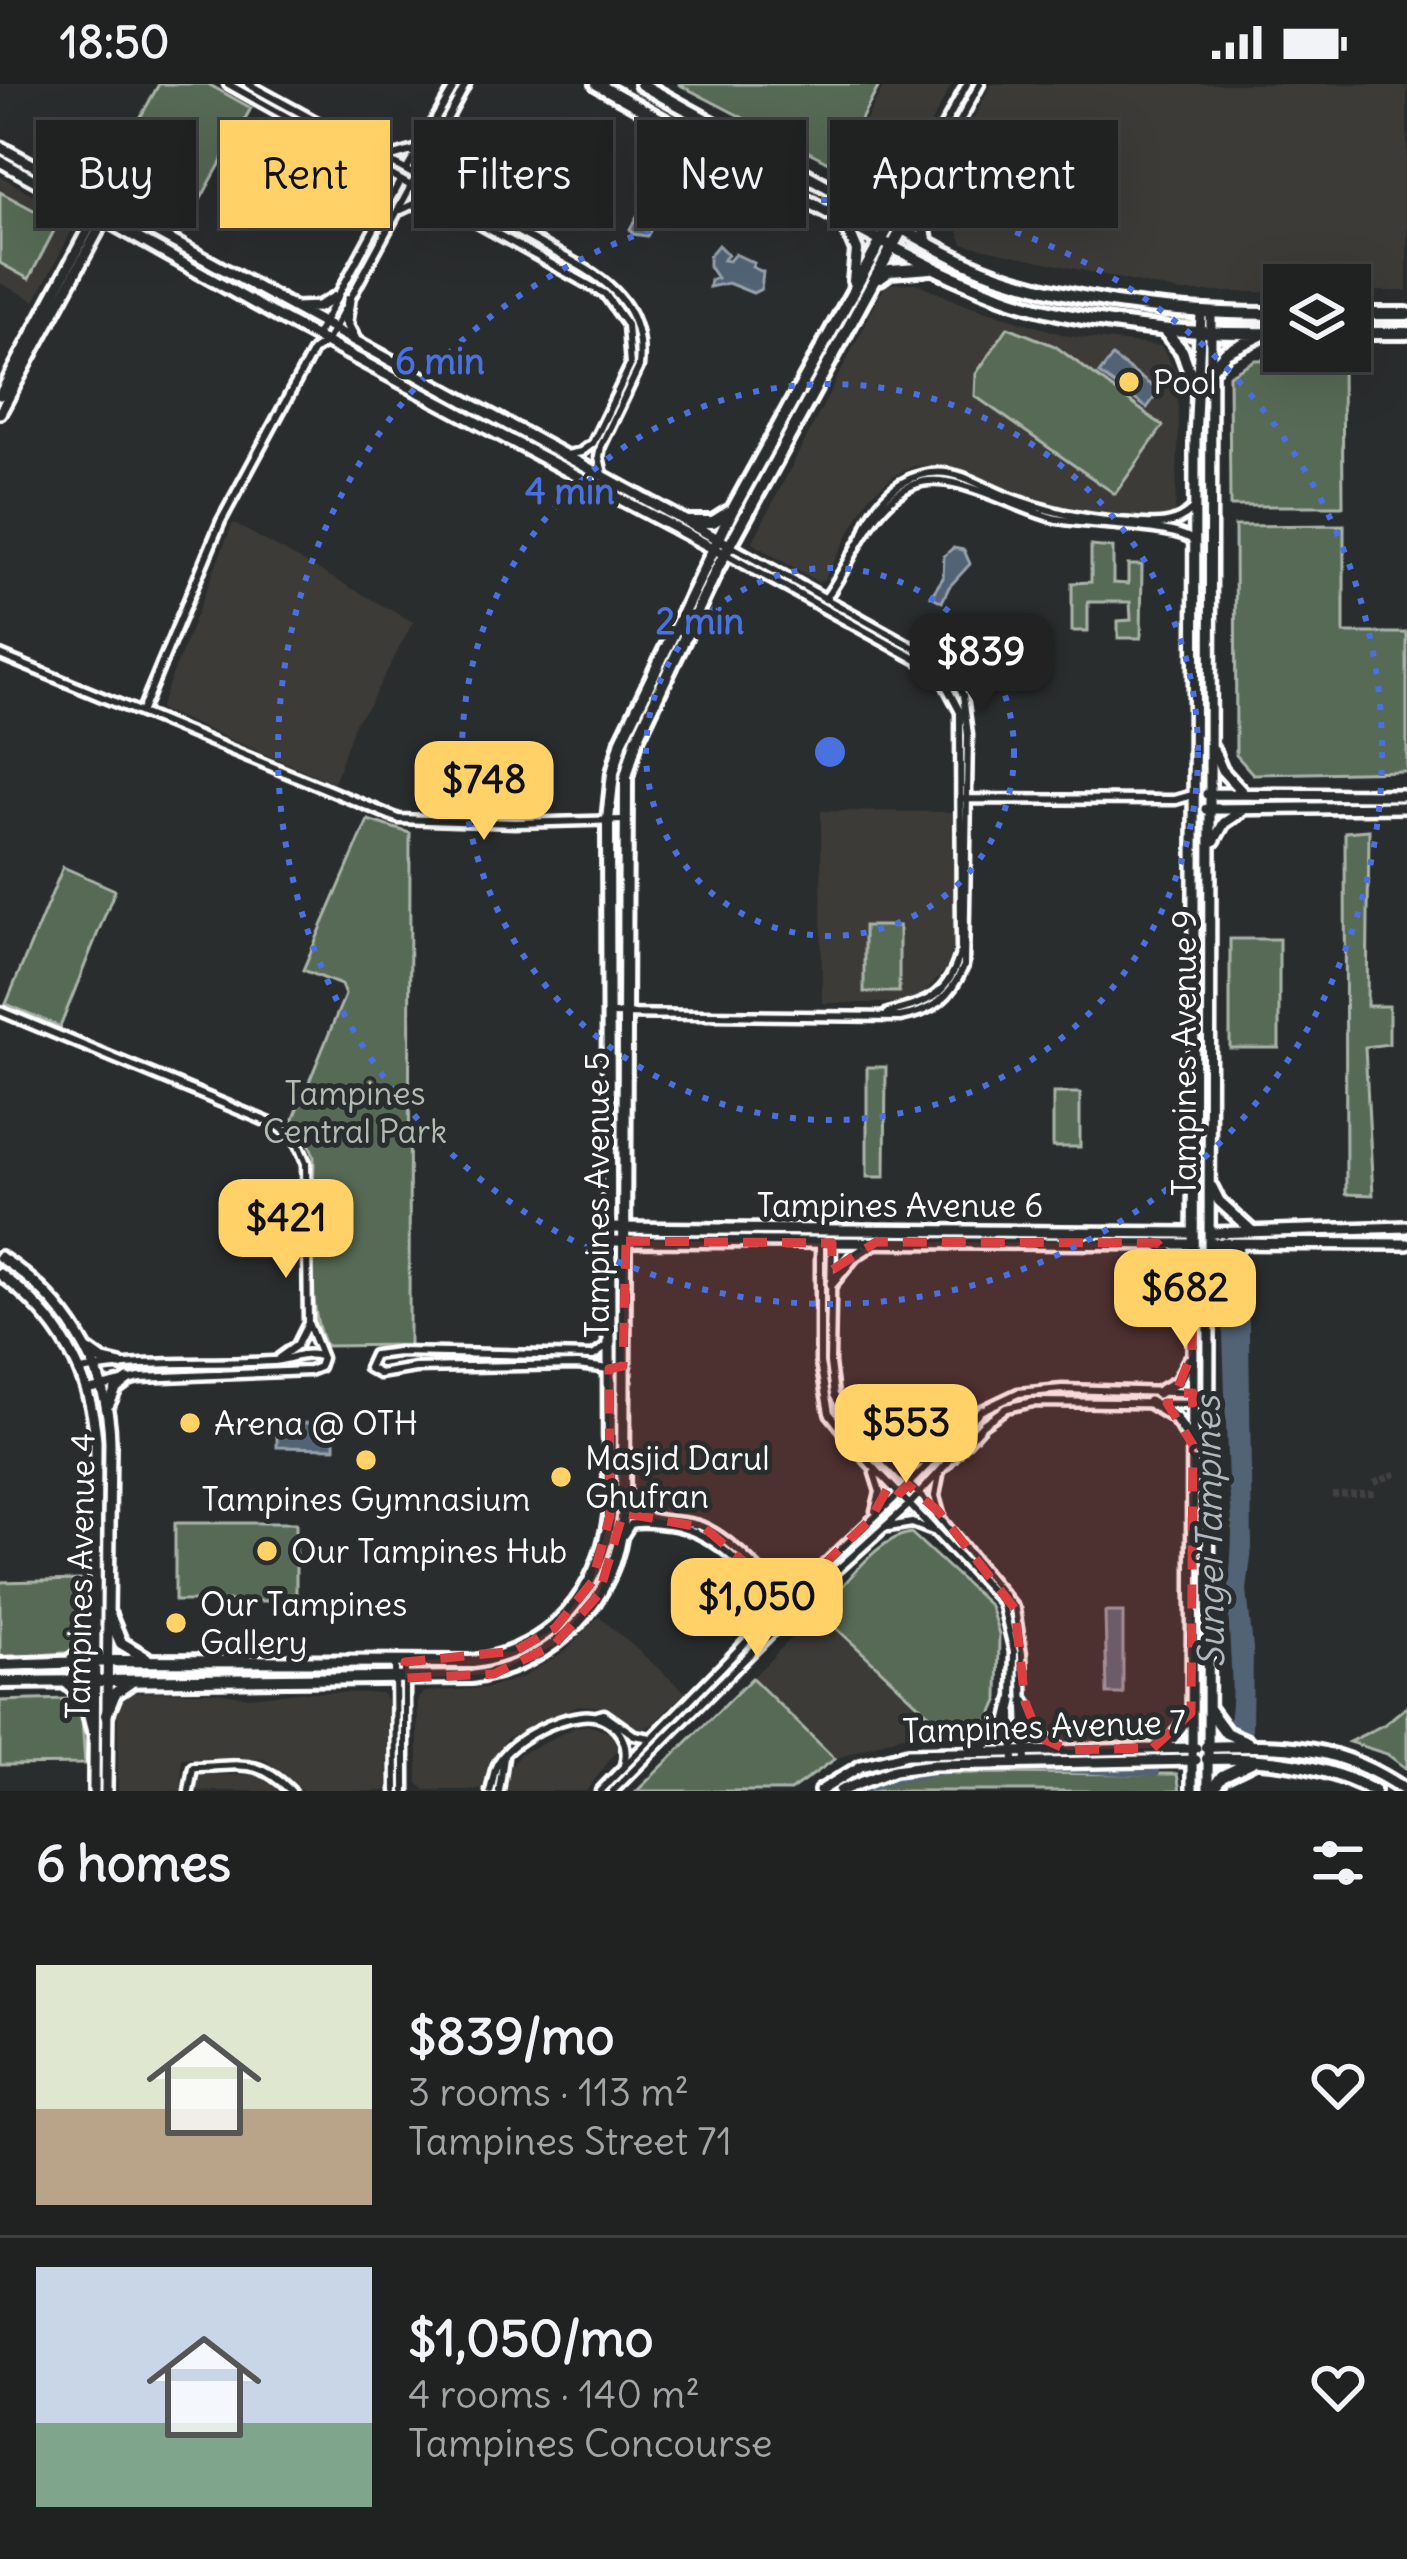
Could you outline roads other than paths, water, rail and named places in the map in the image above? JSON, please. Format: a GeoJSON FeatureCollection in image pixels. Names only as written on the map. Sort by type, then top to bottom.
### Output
{"type":"FeatureCollection","features":[{"type":"Feature","properties":{"kind":"main road"},"geometry":{"type":"LineString","coordinates":[[597,84],[830,214]]}},
{"type":"Feature","properties":{"kind":"main road"},"geometry":{"type":"LineString","coordinates":[[641,84],[830,188]]}},
{"type":"Feature","properties":{"kind":"main road"},"geometry":{"type":"LineString","coordinates":[[0,147],[36,167]]}},
{"type":"Feature","properties":{"kind":"main road"},"geometry":{"type":"LineString","coordinates":[[0,161],[36,182]]}},
{"type":"Feature","properties":{"kind":"main road"},"geometry":{"type":"LineString","coordinates":[[0,395],[94,228]]}},
{"type":"Feature","properties":{"kind":"main road"},"geometry":{"type":"LineString","coordinates":[[0,413],[95,228]]}},
{"type":"Feature","properties":{"kind":"main road"},"geometry":{"type":"LineString","coordinates":[[118,228],[721,547]]}},
{"type":"Feature","properties":{"kind":"main road"},"geometry":{"type":"LineString","coordinates":[[146,228],[566,455],[688,523],[721,547]]}},
{"type":"Feature","properties":{"kind":"main road"},"geometry":{"type":"LineString","coordinates":[[849,228],[857,250],[853,290]]}},
{"type":"Feature","properties":{"kind":"main road"},"geometry":{"type":"LineString","coordinates":[[856,228],[934,268],[1035,307],[1164,330],[1263,333]]}},
{"type":"Feature","properties":{"kind":"main road","name":"Tampines Avenue 5"},"geometry":{"type":"LineString","coordinates":[[0,1665],[473,1662],[500,1657],[540,1639],[577,1604],[601,1563],[610,1516],[608,820],[622,740],[721,547],[872,286],[895,228]]}},
{"type":"Feature","properties":{"kind":"main road"},"geometry":{"type":"LineString","coordinates":[[900,228],[973,266],[1091,300],[1206,314],[1263,314]]}},
{"type":"Feature","properties":{"kind":"main road"},"geometry":{"type":"LineString","coordinates":[[924,228],[926,242]]}},
{"type":"Feature","properties":{"kind":"main road","name":"Tampines Avenue 5"},"geometry":{"type":"LineString","coordinates":[[0,1682],[494,1674],[535,1658],[587,1612],[612,1568],[622,1538],[626,777],[636,741],[721,547],[732,511],[853,290],[887,244]]}},
{"type":"Feature","properties":{"kind":"main road"},"geometry":{"type":"LineString","coordinates":[[872,286],[890,271],[934,268]]}},
{"type":"Feature","properties":{"kind":"main road"},"geometry":{"type":"LineString","coordinates":[[291,307],[318,307],[336,297]]}},
{"type":"Feature","properties":{"kind":"main road"},"geometry":{"type":"LineString","coordinates":[[349,300],[346,322],[359,344]]}},
{"type":"Feature","properties":{"kind":"main road","name":"Tampines Avenue 9"},"geometry":{"type":"LineString","coordinates":[[1206,314],[1211,369],[1212,793],[1209,1791]]}},
{"type":"Feature","properties":{"kind":"main road"},"geometry":{"type":"LineString","coordinates":[[1371,314],[1407,314]]}},
{"type":"Feature","properties":{"kind":"main road"},"geometry":{"type":"LineString","coordinates":[[1164,330],[1182,351],[1197,392]]}},
{"type":"Feature","properties":{"kind":"main road","name":"Tampines Avenue 9"},"geometry":{"type":"LineString","coordinates":[[1193,1445],[1195,508],[1197,392],[1206,333]]}},
{"type":"Feature","properties":{"kind":"main road"},"geometry":{"type":"LineString","coordinates":[[1371,333],[1407,333]]}},
{"type":"Feature","properties":{"kind":"main road"},"geometry":{"type":"LineString","coordinates":[[1211,369],[1226,352],[1263,334]]}},
{"type":"Feature","properties":{"kind":"main road"},"geometry":{"type":"LineString","coordinates":[[688,523],[712,522],[732,511]]}},
{"type":"Feature","properties":{"kind":"main road"},"geometry":{"type":"LineString","coordinates":[[1211,744],[1222,770],[1244,794]]}},
{"type":"Feature","properties":{"kind":"main road"},"geometry":{"type":"LineString","coordinates":[[1196,794],[1407,795]]}},
{"type":"Feature","properties":{"kind":"main road"},"geometry":{"type":"LineString","coordinates":[[1195,809],[1407,807]]}},
{"type":"Feature","properties":{"kind":"main road"},"geometry":{"type":"LineString","coordinates":[[1212,846],[1223,823],[1249,808]]}},
{"type":"Feature","properties":{"kind":"main road"},"geometry":{"type":"LineString","coordinates":[[1210,1182],[1219,1201],[1253,1232]]}},
{"type":"Feature","properties":{"kind":"main road","name":"Tampines Avenue 6"},"geometry":{"type":"LineString","coordinates":[[609,1235],[1209,1238],[1407,1227]]}},
{"type":"Feature","properties":{"kind":"main road","name":"Tampines Avenue 6"},"geometry":{"type":"LineString","coordinates":[[826,1238],[1157,1243],[1191,1238]]}},
{"type":"Feature","properties":{"kind":"main road","name":"Tampines Avenue 6"},"geometry":{"type":"LineString","coordinates":[[1209,1238],[1246,1244],[1407,1244]]}},
{"type":"Feature","properties":{"kind":"main road"},"geometry":{"type":"LineString","coordinates":[[832,1283],[854,1256],[876,1242]]}},
{"type":"Feature","properties":{"kind":"main road"},"geometry":{"type":"LineString","coordinates":[[1157,1243],[1176,1258],[1192,1283]]}},
{"type":"Feature","properties":{"kind":"main road"},"geometry":{"type":"LineString","coordinates":[[1208,1275],[1222,1257],[1246,1244]]}},
{"type":"Feature","properties":{"kind":"main road","name":"Tampines Avenue 4"},"geometry":{"type":"LineString","coordinates":[[0,1257],[47,1294],[85,1347],[108,1409],[109,1615],[93,1730],[94,1791]]}},
{"type":"Feature","properties":{"kind":"main road","name":"Tampines Avenue 4"},"geometry":{"type":"LineString","coordinates":[[0,1274],[40,1308],[88,1390],[96,1441],[95,1629],[102,1662]]}},
{"type":"Feature","properties":{"kind":"main road"},"geometry":{"type":"LineString","coordinates":[[85,1347],[103,1361],[120,1365]]}},
{"type":"Feature","properties":{"kind":"main road"},"geometry":{"type":"LineString","coordinates":[[1192,1353],[1183,1375],[1153,1397],[1193,1445],[1192,1791]]}},
{"type":"Feature","properties":{"kind":"main road"},"geometry":{"type":"LineString","coordinates":[[609,1370],[623,1360]]}},
{"type":"Feature","properties":{"kind":"main road"},"geometry":{"type":"LineString","coordinates":[[108,1409],[112,1394],[128,1380]]}},
{"type":"Feature","properties":{"kind":"main road"},"geometry":{"type":"LineString","coordinates":[[109,1615],[121,1643],[154,1661]]}},
{"type":"Feature","properties":{"kind":"main road"},"geometry":{"type":"LineString","coordinates":[[63,1663],[83,1652],[95,1629]]}},
{"type":"Feature","properties":{"kind":"main road"},"geometry":{"type":"LineString","coordinates":[[106,1715],[115,1693],[140,1680]]}},
{"type":"Feature","properties":{"kind":"main road"},"geometry":{"type":"LineString","coordinates":[[63,1681],[85,1699],[93,1730]]}},
{"type":"Feature","properties":{"kind":"main road","name":"Tampines Avenue 4"},"geometry":{"type":"LineString","coordinates":[[101,1681],[106,1791]]}},
{"type":"Feature","properties":{"kind":"main road"},"geometry":{"type":"LineString","coordinates":[[1019,1702],[1036,1734],[1068,1750]]}},
{"type":"Feature","properties":{"kind":"main road"},"geometry":{"type":"LineString","coordinates":[[973,1750],[1003,1734],[1019,1702]]}},
{"type":"Feature","properties":{"kind":"main road"},"geometry":{"type":"LineString","coordinates":[[1209,1710],[1226,1733],[1256,1744]]}},
{"type":"Feature","properties":{"kind":"main road"},"geometry":{"type":"LineString","coordinates":[[1153,1748],[1172,1738],[1191,1713]]}},
{"type":"Feature","properties":{"kind":"main road"},"geometry":{"type":"LineString","coordinates":[[1207,1753],[1256,1744],[1294,1745],[1365,1766],[1406,1791]]}},
{"type":"Feature","properties":{"kind":"main road","name":"Tampines Avenue 7"},"geometry":{"type":"LineString","coordinates":[[820,1791],[873,1762],[908,1754],[1153,1748],[1207,1753]]}},
{"type":"Feature","properties":{"kind":"main road"},"geometry":{"type":"LineString","coordinates":[[1207,1753],[1318,1767],[1374,1791]]}},
{"type":"Feature","properties":{"kind":"main road","name":"Tampines Avenue 7"},"geometry":{"type":"LineString","coordinates":[[840,1791],[907,1768],[1192,1761],[1207,1753]]}},
{"type":"Feature","properties":{"kind":"main road","name":"Tampines Avenue 9"},"geometry":{"type":"LineString","coordinates":[[1209,1791],[1222,1776],[1254,1761]]}},
{"type":"Feature","properties":{"kind":"street"},"geometry":{"type":"LineString","coordinates":[[228,84],[293,120]]}},
{"type":"Feature","properties":{"kind":"street"},"geometry":{"type":"LineString","coordinates":[[248,84],[315,120]]}},
{"type":"Feature","properties":{"kind":"street"},"geometry":{"type":"LineString","coordinates":[[435,120],[456,84]]}},
{"type":"Feature","properties":{"kind":"street"},"geometry":{"type":"LineString","coordinates":[[447,120],[466,84]]}},
{"type":"Feature","properties":{"kind":"street"},"geometry":{"type":"LineString","coordinates":[[947,120],[967,84]]}},
{"type":"Feature","properties":{"kind":"street"},"geometry":{"type":"LineString","coordinates":[[961,120],[980,84]]}},
{"type":"Feature","properties":{"kind":"street"},"geometry":{"type":"LineString","coordinates":[[390,198],[414,155]]}},
{"type":"Feature","properties":{"kind":"street"},"geometry":{"type":"LineString","coordinates":[[390,160],[414,174]]}},
{"type":"Feature","properties":{"kind":"street"},"geometry":{"type":"LineString","coordinates":[[390,174],[412,186]]}},
{"type":"Feature","properties":{"kind":"street"},"geometry":{"type":"LineString","coordinates":[[141,713],[221,521],[414,183]]}},
{"type":"Feature","properties":{"kind":"street"},"geometry":{"type":"LineString","coordinates":[[396,214],[414,204]]}},
{"type":"Feature","properties":{"kind":"street"},"geometry":{"type":"LineString","coordinates":[[314,351],[315,336],[374,228]]}},
{"type":"Feature","properties":{"kind":"street"},"geometry":{"type":"LineString","coordinates":[[489,228],[605,294],[620,310],[631,340],[630,366],[599,457],[605,477]]}},
{"type":"Feature","properties":{"kind":"street"},"geometry":{"type":"LineString","coordinates":[[514,228],[605,279],[622,295],[634,317],[639,367],[593,443],[566,455]]}},
{"type":"Feature","properties":{"kind":"street"},"geometry":{"type":"LineString","coordinates":[[862,540],[890,490],[910,478],[932,473],[966,478],[1052,512],[1120,522],[1174,523],[1195,508]]}},
{"type":"Feature","properties":{"kind":"street"},"geometry":{"type":"LineString","coordinates":[[822,603],[896,496],[912,485],[943,480],[1051,518],[1177,532],[1195,543]]}},
{"type":"Feature","properties":{"kind":"street"},"geometry":{"type":"LineString","coordinates":[[608,1014],[885,1014],[932,1000],[958,963],[965,799],[960,712],[943,680],[923,663],[721,547]]}},
{"type":"Feature","properties":{"kind":"street"},"geometry":{"type":"LineString","coordinates":[[0,655],[399,819],[624,820]]}},
{"type":"Feature","properties":{"kind":"street"},"geometry":{"type":"LineString","coordinates":[[965,799],[1175,800],[1196,794]]}},
{"type":"Feature","properties":{"kind":"street"},"geometry":{"type":"LineString","coordinates":[[1175,800],[1195,809]]}},
{"type":"Feature","properties":{"kind":"street"},"geometry":{"type":"LineString","coordinates":[[0,1011],[280,1127],[296,1138],[306,1162],[308,1323],[322,1358],[319,1367],[128,1380],[88,1390]]}},
{"type":"Feature","properties":{"kind":"street"},"geometry":{"type":"LineString","coordinates":[[826,1238],[832,1283],[834,1395],[877,1454],[944,1522],[1015,1610],[1020,1764]]}},
{"type":"Feature","properties":{"kind":"street"},"geometry":{"type":"LineString","coordinates":[[826,1238],[822,1391],[829,1412],[868,1462],[1001,1602],[1014,1652],[1019,1702]]}},
{"type":"Feature","properties":{"kind":"street"},"geometry":{"type":"LineString","coordinates":[[270,1361],[297,1345],[308,1323]]}},
{"type":"Feature","properties":{"kind":"street"},"geometry":{"type":"LineString","coordinates":[[609,1345],[593,1356],[398,1352],[374,1355],[368,1365],[370,1372],[379,1374],[407,1369],[578,1365],[609,1370]]}},
{"type":"Feature","properties":{"kind":"street"},"geometry":{"type":"LineString","coordinates":[[81,1371],[120,1365],[270,1361],[311,1352],[322,1358]]}},
{"type":"Feature","properties":{"kind":"street"},"geometry":{"type":"LineString","coordinates":[[600,1791],[980,1411],[1018,1394],[1062,1389],[1208,1399]]}},
{"type":"Feature","properties":{"kind":"street"},"geometry":{"type":"LineString","coordinates":[[613,1791],[796,1609],[910,1504],[983,1424],[1016,1406],[1153,1397]]}},
{"type":"Feature","properties":{"kind":"street"},"geometry":{"type":"LineString","coordinates":[[877,1454],[902,1466],[937,1456]]}},
{"type":"Feature","properties":{"kind":"street"},"geometry":{"type":"LineString","coordinates":[[868,1462],[880,1492],[870,1520]]}},
{"type":"Feature","properties":{"kind":"street"},"geometry":{"type":"LineString","coordinates":[[944,1522],[936,1504],[936,1485],[947,1462]]}},
{"type":"Feature","properties":{"kind":"street"},"geometry":{"type":"LineString","coordinates":[[625,1473],[634,1511],[714,1532],[796,1609]]}},
{"type":"Feature","properties":{"kind":"street"},"geometry":{"type":"LineString","coordinates":[[622,1538],[636,1522],[703,1532],[788,1617]]}},
{"type":"Feature","properties":{"kind":"street"},"geometry":{"type":"LineString","coordinates":[[884,1527],[912,1523],[939,1534]]}},
{"type":"Feature","properties":{"kind":"street"},"geometry":{"type":"LineString","coordinates":[[400,1662],[401,1791]]}},
{"type":"Feature","properties":{"kind":"street"},"geometry":{"type":"LineString","coordinates":[[490,1791],[498,1762],[522,1740],[575,1717],[604,1714],[638,1737],[655,1738]]}},
{"type":"Feature","properties":{"kind":"street"},"geometry":{"type":"LineString","coordinates":[[597,1716],[621,1732],[626,1742],[622,1770]]}},
{"type":"Feature","properties":{"kind":"street"},"geometry":{"type":"LineString","coordinates":[[499,1791],[504,1757]]}},
{"type":"Feature","properties":{"kind":"street"},"geometry":{"type":"LineString","coordinates":[[189,1791],[193,1767],[254,1766],[266,1768],[291,1791]]}},
{"type":"Feature","properties":{"kind":"water"},"geometry":{"type":"Polygon","coordinates":[[[637,216],[637,228],[652,228],[647,236],[630,229],[637,216]]]}},
{"type":"Feature","properties":{"kind":"water"},"geometry":{"type":"Polygon","coordinates":[[[718,245],[728,255],[723,260],[735,254],[763,272],[761,289],[753,293],[728,283],[709,287],[710,280],[717,278],[709,256],[718,245]]]}},
{"type":"Feature","properties":{"kind":"water","name":"Pool"},"geometry":{"type":"Polygon","coordinates":[[[1112,357],[1159,391],[1147,408],[1099,374],[1112,357]]]}},
{"type":"Feature","properties":{"kind":"water"},"geometry":{"type":"Polygon","coordinates":[[[953,548],[964,550],[970,564],[942,602],[931,596],[943,578],[944,556],[953,548]]]}},
{"type":"Feature","properties":{"kind":"water"},"geometry":{"type":"Polygon","coordinates":[[[277,1423],[335,1423],[335,1448],[277,1447],[277,1423]]]}},
{"type":"Feature","properties":{"kind":"water"},"geometry":{"type":"Polygon","coordinates":[[[1105,1612],[1123,1612],[1123,1694],[1107,1694],[1105,1612]]]}},
{"type":"Feature","properties":{"kind":"waterway","name":"Sungei Tampines"},"geometry":{"type":"LineString","coordinates":[[1244,1261],[1248,1548],[1243,1590],[1249,1649],[1248,1729],[1233,1722],[1236,1524],[1225,1272],[1244,1261]]}},
{"type":"Feature","properties":{"kind":"waterway","name":"Sungei Tampines"},"geometry":{"type":"LineString","coordinates":[[1236,1266],[1241,1726]]}},
{"type":"Feature","properties":{"kind":"waterway"},"geometry":{"type":"LineString","coordinates":[[860,1791],[893,1780],[967,1769],[1156,1772]]}},
{"type":"Feature","properties":{"kind":"tunnel"},"geometry":{"type":"LineString","coordinates":[[1374,1483],[1397,1473]]}},
{"type":"Feature","properties":{"kind":"tunnel"},"geometry":{"type":"LineString","coordinates":[[1332,1495],[1375,1493]]}},
{"type":"Feature","properties":{"kind":"place","name":"Pool"},"geometry":{"type":"Point","coordinates":[1129,382]}},
{"type":"Feature","properties":{"kind":"place","name":"Arena @ OTH"},"geometry":{"type":"Point","coordinates":[190,1423]}},
{"type":"Feature","properties":{"kind":"place","name":"Tampines Gymnasium"},"geometry":{"type":"Point","coordinates":[366,1460]}},
{"type":"Feature","properties":{"kind":"place","name":"Masjid Darul Ghufran"},"geometry":{"type":"Point","coordinates":[561,1477]}},
{"type":"Feature","properties":{"kind":"place","name":"Our Tampines Hub"},"geometry":{"type":"Point","coordinates":[267,1551]}},
{"type":"Feature","properties":{"kind":"place","name":"Our Tampines Gallery"},"geometry":{"type":"Point","coordinates":[176,1623]}},
{"type":"Feature","properties":{"kind":"park label","name":"Tampines Central Park"},"geometry":{"type":"Point","coordinates":[355,1112]}}]}
